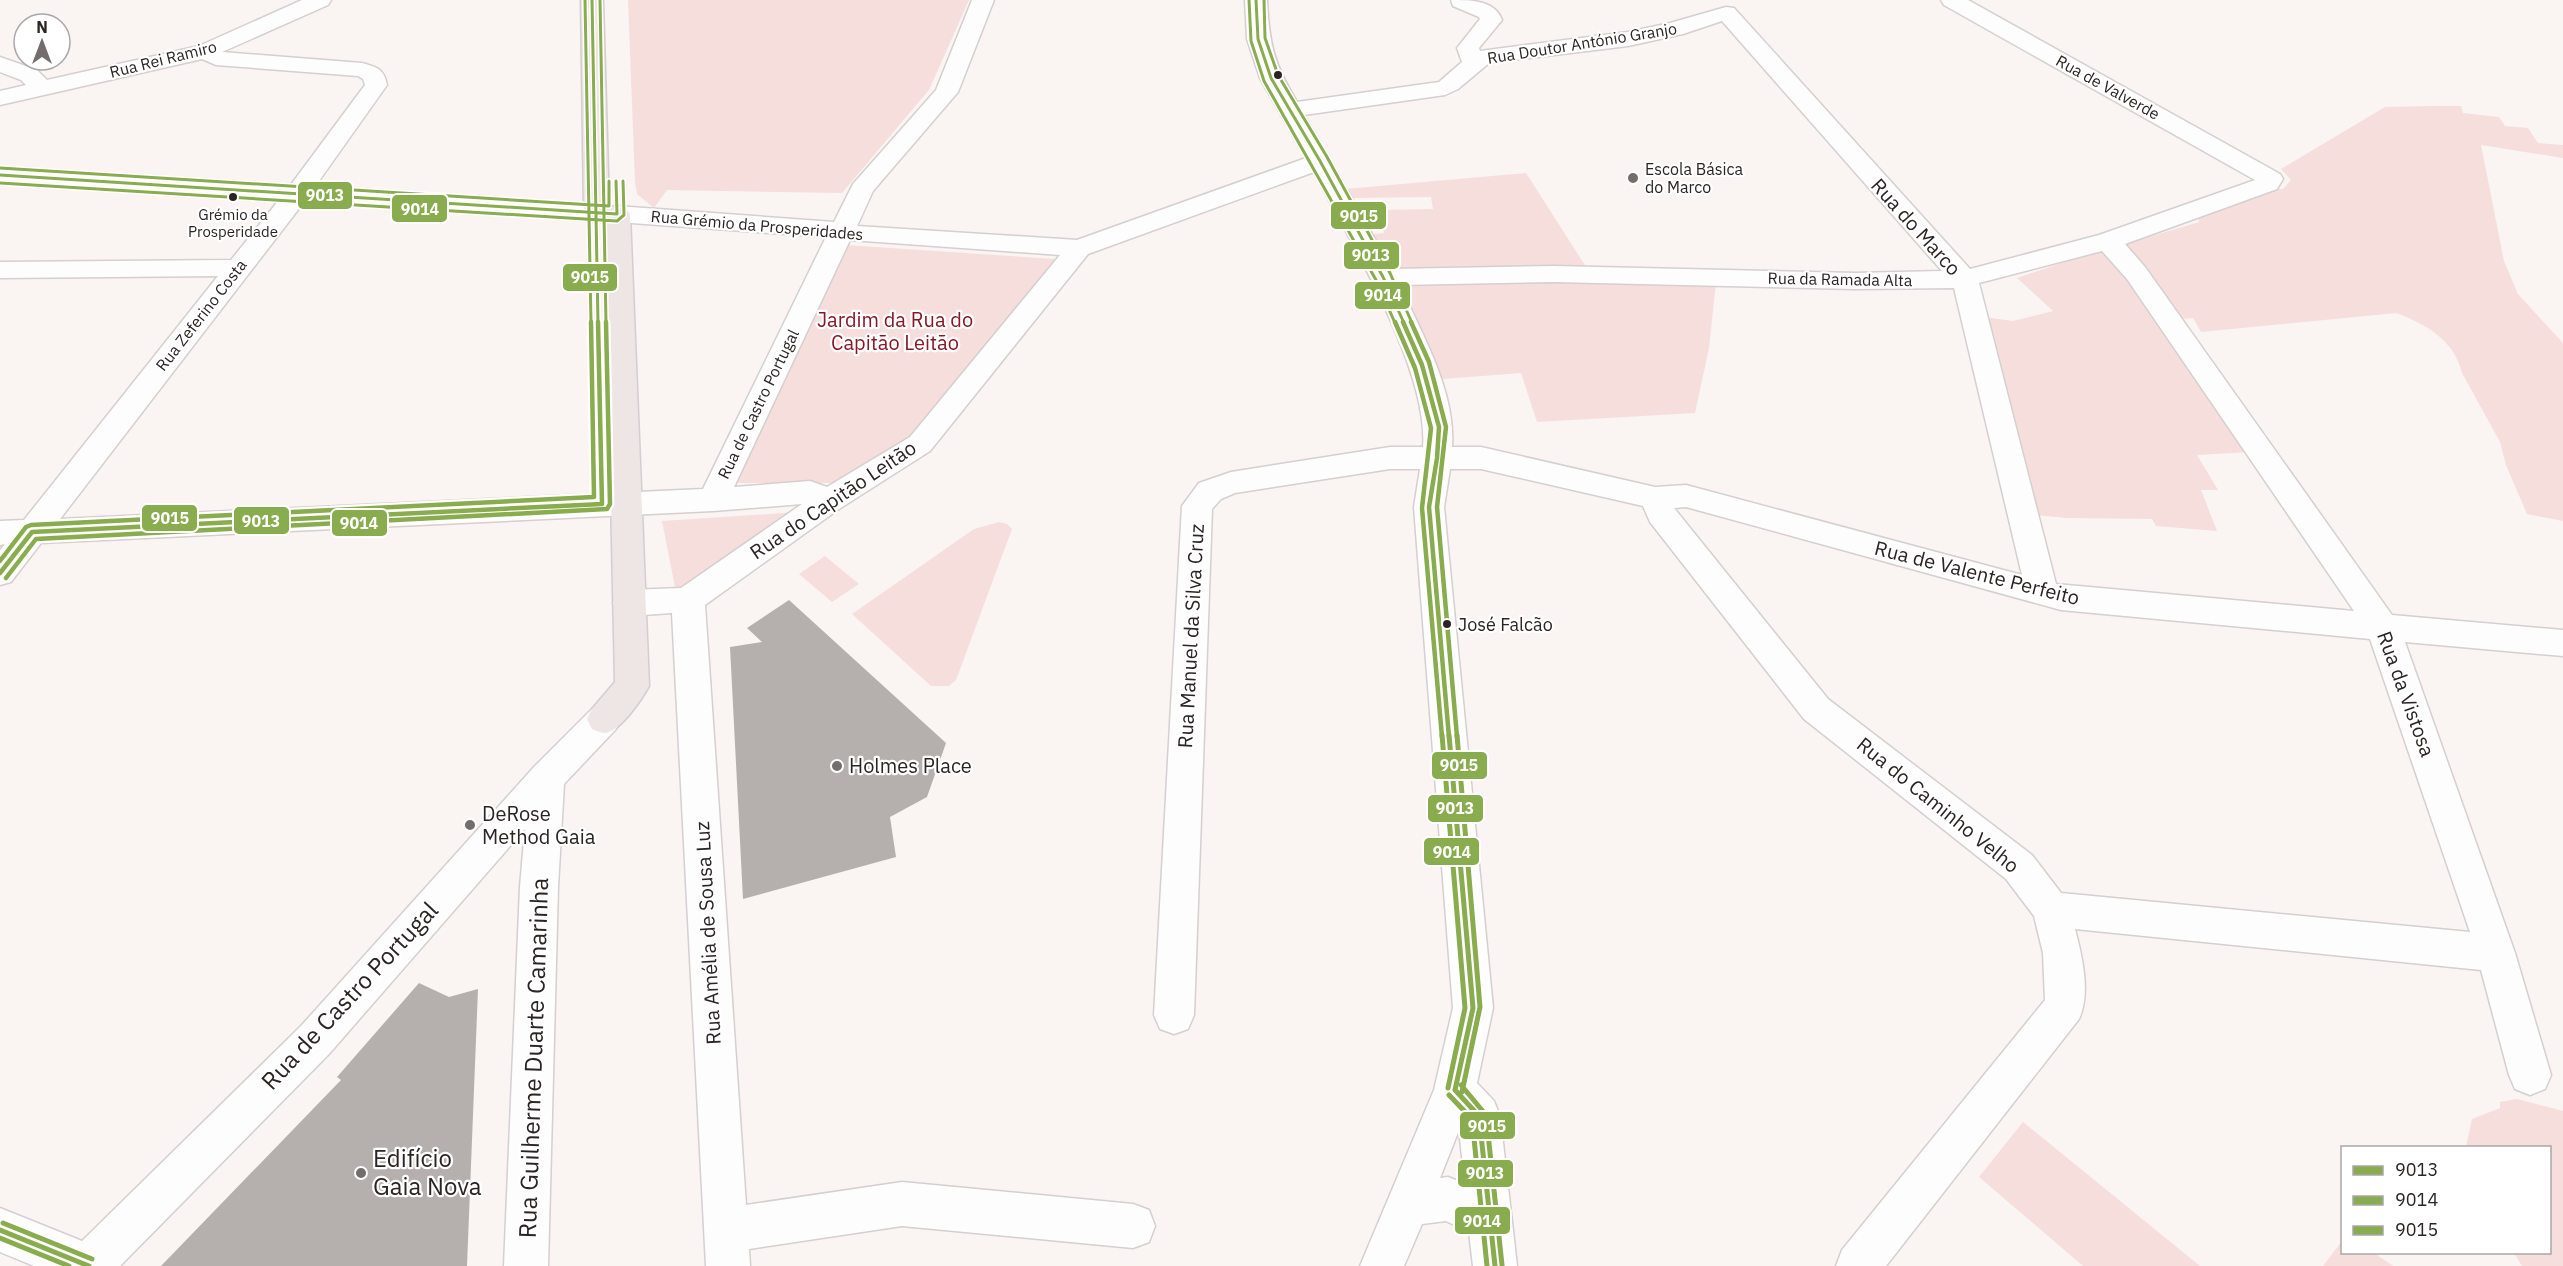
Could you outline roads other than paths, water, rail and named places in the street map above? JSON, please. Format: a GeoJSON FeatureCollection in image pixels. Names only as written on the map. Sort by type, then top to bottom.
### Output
{"type":"FeatureCollection","features":[{"type":"Feature","properties":{"kind":"main road"},"geometry":{"type":"LineString","coordinates":[[592,0],[626,502],[632,686],[604,719]]}},
{"type":"Feature","properties":{"kind":"street","name":"Rua Rei Ramiro"},"geometry":{"type":"LineString","coordinates":[[0,98],[206,51],[320,0]]}},
{"type":"Feature","properties":{"kind":"street","name":"Rua de Castro Portugal"},"geometry":{"type":"LineString","coordinates":[[712,500],[862,189],[947,92],[983,0]]}},
{"type":"Feature","properties":{"kind":"street"},"geometry":{"type":"LineString","coordinates":[[1256,0],[1258,39],[1271,78],[1320,161],[1383,277],[1422,365],[1439,427],[1437,458],[1429,507],[1473,1008],[1455,1090],[1382,1266]]}},
{"type":"Feature","properties":{"kind":"street","name":"Rua de Valverde"},"geometry":{"type":"LineString","coordinates":[[1952,0],[2264,172]]}},
{"type":"Feature","properties":{"kind":"street"},"geometry":{"type":"LineString","coordinates":[[1461,1],[1489,13],[1491,20],[1468,48],[1473,62]]}},
{"type":"Feature","properties":{"kind":"street","name":"Rua Doutor António Granjo"},"geometry":{"type":"LineString","coordinates":[[1290,110],[1445,88],[1456,82],[1473,62],[1484,57],[1628,39],[1675,29],[1728,7]]}},
{"type":"Feature","properties":{"kind":"street","name":"Rua do Marco"},"geometry":{"type":"LineString","coordinates":[[1728,7],[1964,279],[1969,291],[2042,593]]}},
{"type":"Feature","properties":{"kind":"street","name":"Rua Zeferino Costa"},"geometry":{"type":"LineString","coordinates":[[0,573],[296,195],[376,85],[374,75],[362,70],[216,58],[206,51]]}},
{"type":"Feature","properties":{"kind":"street"},"geometry":{"type":"LineString","coordinates":[[0,64],[29,75],[41,88]]}},
{"type":"Feature","properties":{"kind":"street","name":"Rua Grémio da Prosperidades"},"geometry":{"type":"LineString","coordinates":[[0,174],[296,195],[607,213],[841,230],[859,234],[1076,247],[1320,161]]}},
{"type":"Feature","properties":{"kind":"street","name":"Rua da Ramada Alta"},"geometry":{"type":"LineString","coordinates":[[1383,277],[1554,274],[1844,280],[1964,279],[2108,241],[2268,184],[2271,179],[2264,172]]}},
{"type":"Feature","properties":{"kind":"street","name":"Rua da Vistosa"},"geometry":{"type":"LineString","coordinates":[[2108,241],[2136,273],[2383,627],[2496,953],[2530,1074]]}},
{"type":"Feature","properties":{"kind":"street","name":"Rua do Capitão Leitão"},"geometry":{"type":"LineString","coordinates":[[688,600],[828,501],[920,444],[1076,247]]}},
{"type":"Feature","properties":{"kind":"street"},"geometry":{"type":"LineString","coordinates":[[0,270],[239,268]]}},
{"type":"Feature","properties":{"kind":"street","name":"Rua de Valente Perfeito"},"geometry":{"type":"LineString","coordinates":[[1437,458],[1481,458],[1655,498],[1686,496],[2061,598],[2563,643]]}},
{"type":"Feature","properties":{"kind":"street","name":"Rua Manuel da Silva Cruz"},"geometry":{"type":"LineString","coordinates":[[1174,1016],[1197,506],[1210,491],[1231,483],[1390,459],[1437,458]]}},
{"type":"Feature","properties":{"kind":"street"},"geometry":{"type":"LineString","coordinates":[[0,533],[626,502],[712,500],[810,492],[828,501]]}},
{"type":"Feature","properties":{"kind":"street","name":"Rua do Caminho Velho"},"geometry":{"type":"LineString","coordinates":[[1655,498],[1661,514],[1816,709],[2019,867],[2051,909]]}},
{"type":"Feature","properties":{"kind":"street"},"geometry":{"type":"LineString","coordinates":[[629,603],[688,600]]}},
{"type":"Feature","properties":{"kind":"street","name":"Rua Amélia de Sousa Luz"},"geometry":{"type":"LineString","coordinates":[[688,600],[727,1248]]}},
{"type":"Feature","properties":{"kind":"street","name":"Rua de Castro Portugal"},"geometry":{"type":"LineString","coordinates":[[89,1266],[315,1040],[547,778],[604,719]]}},
{"type":"Feature","properties":{"kind":"street","name":"Rua Guilherme Duarte Camarinha"},"geometry":{"type":"LineString","coordinates":[[526,1266],[539,887],[547,778]]}},
{"type":"Feature","properties":{"kind":"street"},"geometry":{"type":"LineString","coordinates":[[1858,1266],[2065,1006],[2062,953],[2051,909],[2496,953]]}},
{"type":"Feature","properties":{"kind":"street"},"geometry":{"type":"LineString","coordinates":[[1455,1090],[1479,1116],[1495,1266]]}},
{"type":"Feature","properties":{"kind":"street"},"geometry":{"type":"LineString","coordinates":[[1410,1203],[1448,1199],[1490,1219]]}},
{"type":"Feature","properties":{"kind":"street"},"geometry":{"type":"LineString","coordinates":[[727,1248],[902,1204],[1133,1226]]}},
{"type":"Feature","properties":{"kind":"street"},"geometry":{"type":"LineString","coordinates":[[0,1230],[89,1266]]}},
{"type":"Feature","properties":{"kind":"place","name":"Escola Básica do Marco"},"geometry":{"type":"Point","coordinates":[1633,178]}},
{"type":"Feature","properties":{"kind":"place","name":"Grémio da Prosperidade"},"geometry":{"type":"Point","coordinates":[233,197]}},
{"type":"Feature","properties":{"kind":"place","name":"José Falcão"},"geometry":{"type":"Point","coordinates":[1447,624]}},
{"type":"Feature","properties":{"kind":"place","name":"Holmes Place"},"geometry":{"type":"Point","coordinates":[837,766]}},
{"type":"Feature","properties":{"kind":"place","name":"DeRose Method Gaia"},"geometry":{"type":"Point","coordinates":[470,825]}},
{"type":"Feature","properties":{"kind":"place","name":"Edifício Gaia Nova"},"geometry":{"type":"Point","coordinates":[361,1173]}},
{"type":"Feature","properties":{"kind":"park label","name":"Jardim da Rua do Capitão Leitão"},"geometry":{"type":"Point","coordinates":[895,332]}}]}
